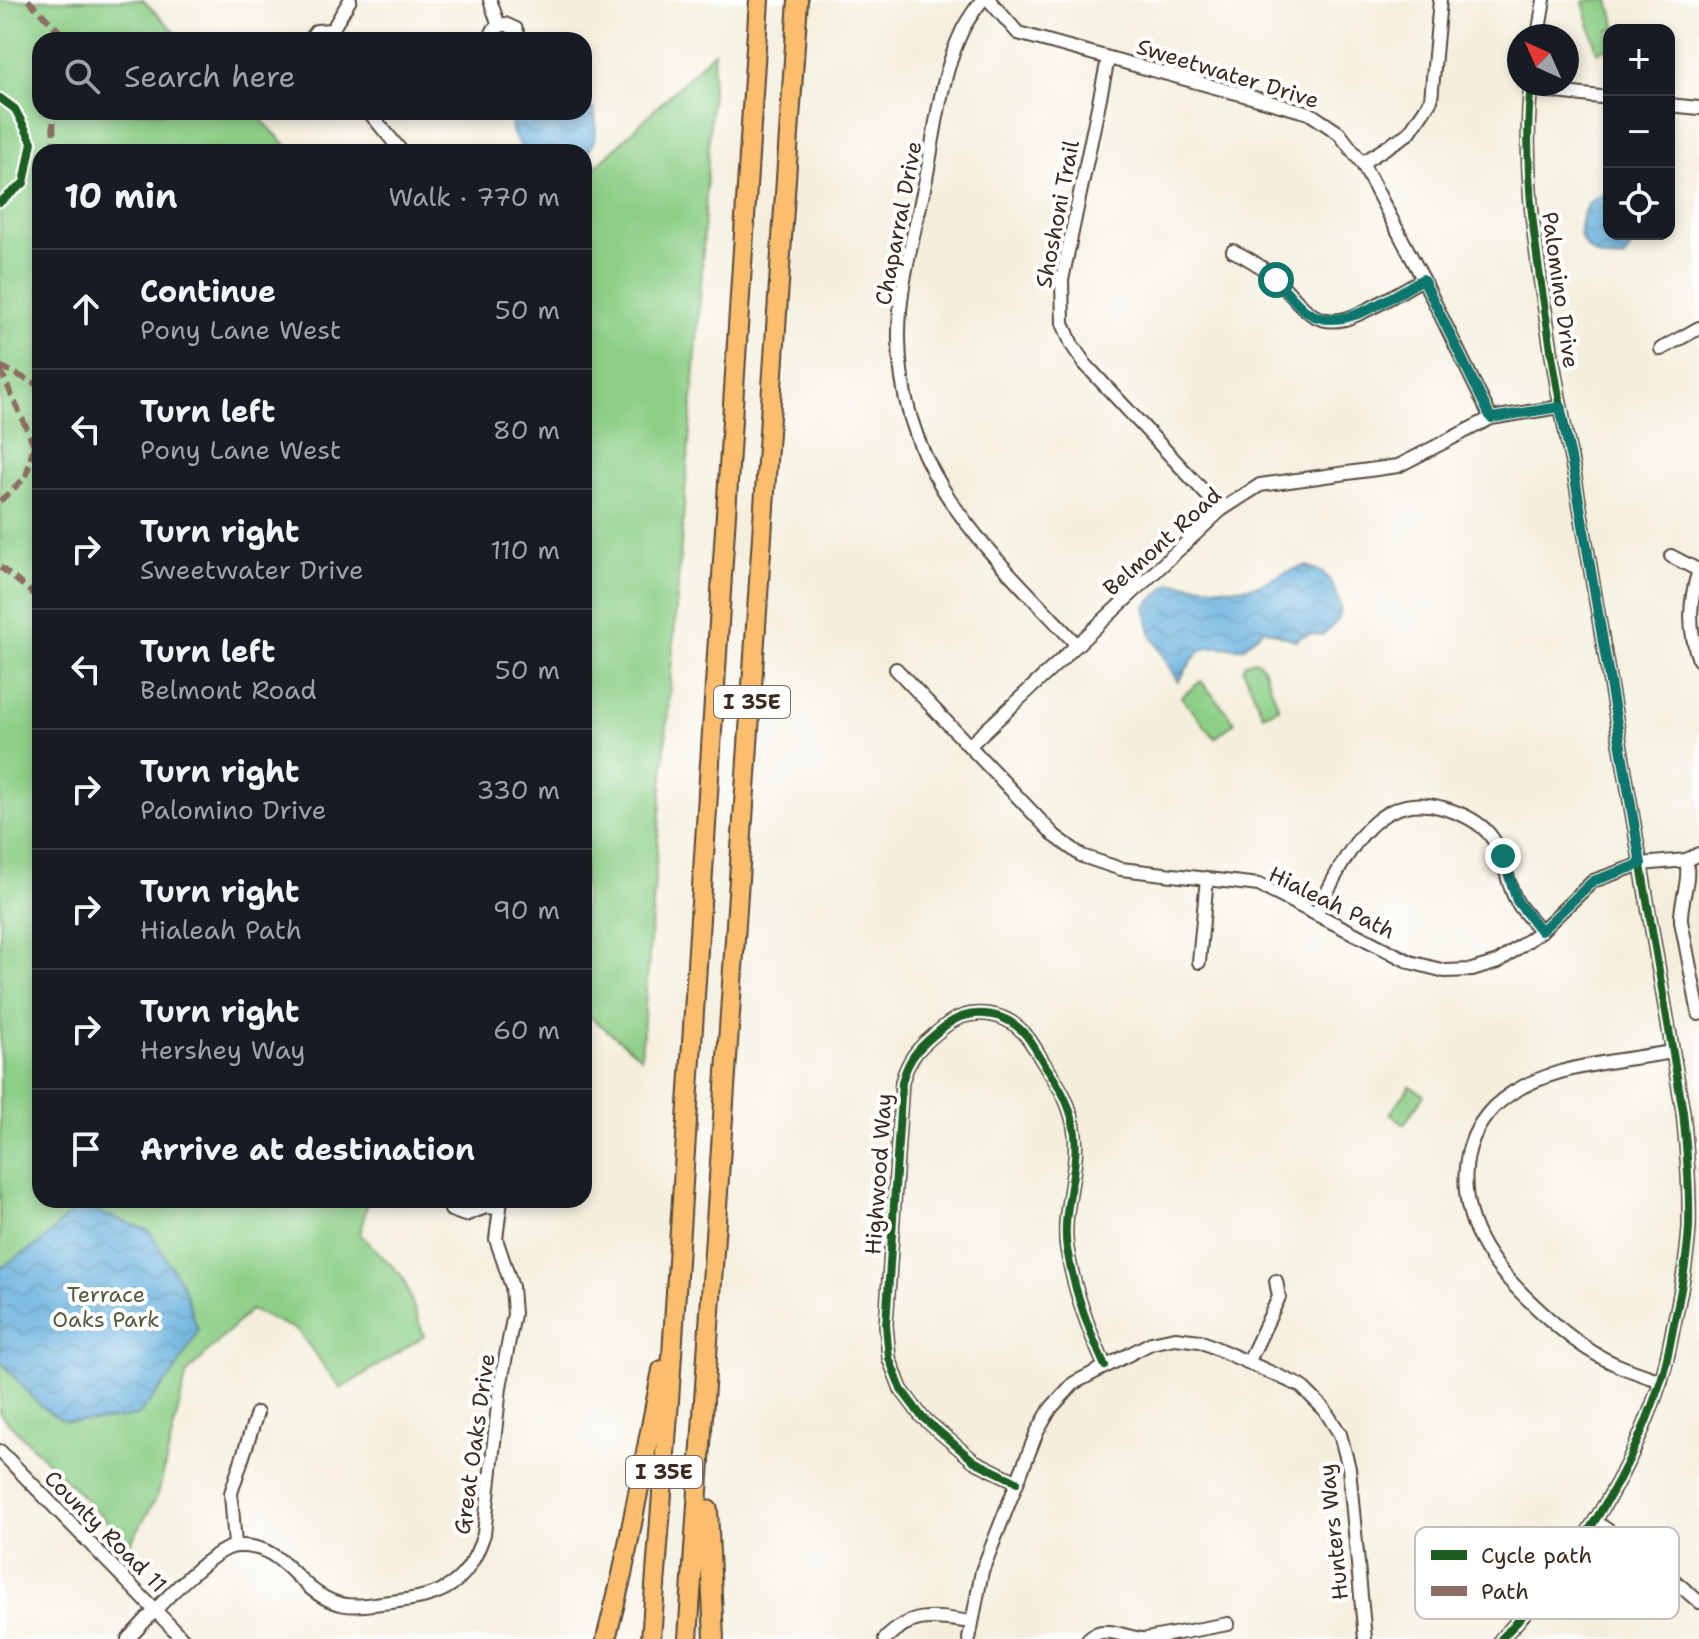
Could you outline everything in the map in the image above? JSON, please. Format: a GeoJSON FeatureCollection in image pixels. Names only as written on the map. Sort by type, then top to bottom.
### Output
{"type":"FeatureCollection","features":[{"type":"Feature","properties":{"kind":"highway","name":"I 35E"},"geometry":{"type":"LineString","coordinates":[[651,1639],[759,0]]}},
{"type":"Feature","properties":{"kind":"highway","name":"I 35E"},"geometry":{"type":"LineString","coordinates":[[688,1639],[798,0]]}},
{"type":"Feature","properties":{"kind":"highway"},"geometry":{"type":"LineString","coordinates":[[606,1639],[622,1575],[674,1304]]}},
{"type":"Feature","properties":{"kind":"highway"},"geometry":{"type":"LineString","coordinates":[[705,1405],[714,1639]]}},
{"type":"Feature","properties":{"kind":"street"},"geometry":{"type":"LineString","coordinates":[[334,32],[350,0]]}},
{"type":"Feature","properties":{"kind":"street"},"geometry":{"type":"LineString","coordinates":[[490,0],[499,26]]}},
{"type":"Feature","properties":{"kind":"street","name":"Chaparral Drive"},"geometry":{"type":"LineString","coordinates":[[982,0],[962,30],[946,84],[902,292],[899,338],[901,379],[916,438],[946,498],[971,530],[1077,645]]}},
{"type":"Feature","properties":{"kind":"street","name":"Sweetwater Drive"},"geometry":{"type":"LineString","coordinates":[[989,0],[1018,33],[1309,113],[1339,133],[1362,163],[1491,418]]}},
{"type":"Feature","properties":{"kind":"street"},"geometry":{"type":"LineString","coordinates":[[1362,163],[1409,133],[1431,100],[1440,0]]}},
{"type":"Feature","properties":{"kind":"street"},"geometry":{"type":"LineString","coordinates":[[1540,24],[1544,0]]}},
{"type":"Feature","properties":{"kind":"street"},"geometry":{"type":"LineString","coordinates":[[493,32],[499,26],[511,26],[517,32]]}},
{"type":"Feature","properties":{"kind":"street","name":"Shoshoni Trail"},"geometry":{"type":"LineString","coordinates":[[1108,59],[1062,280],[1063,323],[1072,345],[1085,364],[1221,510]]}},
{"type":"Feature","properties":{"kind":"street"},"geometry":{"type":"LineString","coordinates":[[1579,93],[1603,97]]}},
{"type":"Feature","properties":{"kind":"street","name":"Palomino Drive"},"geometry":{"type":"LineString","coordinates":[[1531,96],[1528,155],[1532,226],[1560,407],[1578,494],[1683,1112],[1689,1176],[1689,1229],[1683,1281],[1661,1381],[1637,1445],[1592,1527]]}},
{"type":"Feature","properties":{"kind":"street"},"geometry":{"type":"LineString","coordinates":[[1675,106],[1699,108]]}},
{"type":"Feature","properties":{"kind":"street"},"geometry":{"type":"LineString","coordinates":[[376,120],[395,144]]}},
{"type":"Feature","properties":{"kind":"street"},"geometry":{"type":"LineString","coordinates":[[1233,251],[1251,259],[1306,312],[1327,322],[1348,319],[1423,279]]}},
{"type":"Feature","properties":{"kind":"street"},"geometry":{"type":"LineString","coordinates":[[1661,349],[1699,328]]}},
{"type":"Feature","properties":{"kind":"street","name":"Belmont Road"},"geometry":{"type":"LineString","coordinates":[[969,746],[1221,510],[1260,485],[1398,466],[1491,418],[1560,407]]}},
{"type":"Feature","properties":{"kind":"street"},"geometry":{"type":"LineString","coordinates":[[1671,556],[1699,570],[1689,617],[1699,660]]}},
{"type":"Feature","properties":{"kind":"street","name":"Hialeah Path"},"geometry":{"type":"LineString","coordinates":[[896,669],[1055,836],[1082,856],[1121,869],[1259,885],[1410,962],[1445,971],[1472,970],[1498,962],[1541,931],[1593,881],[1641,864],[1686,860],[1699,854]]}},
{"type":"Feature","properties":{"kind":"street"},"geometry":{"type":"LineString","coordinates":[[1316,914],[1351,846],[1366,828],[1396,809],[1431,804],[1464,814],[1489,834],[1503,856],[1517,901],[1541,931]]}},
{"type":"Feature","properties":{"kind":"street"},"geometry":{"type":"LineString","coordinates":[[1686,860],[1687,880],[1681,921],[1699,1014]]}},
{"type":"Feature","properties":{"kind":"street"},"geometry":{"type":"LineString","coordinates":[[1199,962],[1207,878]]}},
{"type":"Feature","properties":{"kind":"street","name":"Highwood Way"},"geometry":{"type":"LineString","coordinates":[[1017,1482],[974,1461],[922,1417],[901,1389],[889,1358],[886,1325],[902,1082],[906,1065],[914,1051],[955,1018],[973,1013],[994,1015],[1023,1032],[1061,1088],[1071,1111],[1076,1137],[1066,1219],[1067,1248],[1086,1325],[1105,1366]]}},
{"type":"Feature","properties":{"kind":"street"},"geometry":{"type":"LineString","coordinates":[[1661,1381],[1622,1368],[1593,1352],[1551,1320],[1503,1272],[1486,1251],[1474,1228],[1467,1203],[1465,1175],[1468,1149],[1479,1125],[1495,1107],[1517,1090],[1564,1071],[1672,1052]]}},
{"type":"Feature","properties":{"kind":"street"},"geometry":{"type":"LineString","coordinates":[[450,1208],[465,1215],[482,1208]]}},
{"type":"Feature","properties":{"kind":"street","name":"Great Oaks Drive"},"geometry":{"type":"LineString","coordinates":[[235,1545],[269,1550],[318,1594],[352,1606],[428,1598],[449,1587],[468,1569],[484,1534],[500,1387],[514,1314],[512,1287],[496,1239],[492,1208]]}},
{"type":"Feature","properties":{"kind":"street"},"geometry":{"type":"LineString","coordinates":[[1249,1361],[1279,1297],[1276,1281]]}},
{"type":"Feature","properties":{"kind":"street","name":"Hunters Way"},"geometry":{"type":"LineString","coordinates":[[969,1639],[982,1571],[1037,1432],[1051,1408],[1074,1383],[1151,1343],[1175,1338],[1200,1341],[1301,1386],[1324,1409],[1340,1434],[1349,1468],[1365,1639]]}},
{"type":"Feature","properties":{"kind":"street"},"geometry":{"type":"LineString","coordinates":[[128,1639],[211,1556],[235,1545],[231,1493],[257,1413]]}},
{"type":"Feature","properties":{"kind":"street","name":"County Road 11"},"geometry":{"type":"LineString","coordinates":[[0,1451],[183,1639]]}},
{"type":"Feature","properties":{"kind":"street"},"geometry":{"type":"LineString","coordinates":[[1596,1522],[1603,1527]]}},
{"type":"Feature","properties":{"kind":"street"},"geometry":{"type":"LineString","coordinates":[[1679,1585],[1699,1602]]}},
{"type":"Feature","properties":{"kind":"street"},"geometry":{"type":"LineString","coordinates":[[885,1639],[898,1627],[917,1618],[971,1622]]}},
{"type":"Feature","properties":{"kind":"street","name":"Palomino Drive"},"geometry":{"type":"LineString","coordinates":[[1501,1639],[1519,1619]]}},
{"type":"Feature","properties":{"kind":"street"},"geometry":{"type":"LineString","coordinates":[[1088,1639],[1098,1631],[1106,1630],[1144,1639],[1228,1624]]}},
{"type":"Feature","properties":{"kind":"green space","name":"Terrace Oaks Park"},"geometry":{"type":"Polygon","coordinates":[[[0,0],[143,0],[175,32],[32,32],[32,120],[262,120],[285,144],[32,144],[32,1208],[366,1208],[360,1234],[403,1277],[424,1336],[341,1389],[297,1330],[250,1310],[187,1373],[158,1495],[130,1544],[0,1414],[0,0]]]}},
{"type":"Feature","properties":{"kind":"green space"},"geometry":{"type":"Polygon","coordinates":[[[1609,0],[1615,24],[1603,24],[1603,50],[1597,52],[1583,2],[1609,0]]]}},
{"type":"Feature","properties":{"kind":"green space"},"geometry":{"type":"Polygon","coordinates":[[[714,52],[700,302],[641,1057],[592,1018],[592,170],[714,52]]]}},
{"type":"Feature","properties":{"kind":"green space"},"geometry":{"type":"Polygon","coordinates":[[[1255,660],[1262,665],[1279,708],[1263,715],[1243,669],[1245,663],[1255,660]]]}},
{"type":"Feature","properties":{"kind":"green space"},"geometry":{"type":"Polygon","coordinates":[[[1201,681],[1235,722],[1215,738],[1181,697],[1201,681]]]}},
{"type":"Feature","properties":{"kind":"green space"},"geometry":{"type":"Polygon","coordinates":[[[1410,1086],[1424,1095],[1404,1124],[1390,1114],[1410,1086]]]}},
{"type":"Feature","properties":{"kind":"water"},"geometry":{"type":"Polygon","coordinates":[[[592,108],[596,128],[592,146],[520,144],[513,134],[513,120],[592,120],[592,108]]]}},
{"type":"Feature","properties":{"kind":"water"},"geometry":{"type":"Polygon","coordinates":[[[1603,195],[1603,240],[1633,240],[1624,259],[1604,258],[1583,243],[1580,225],[1592,200],[1603,195]]]}},
{"type":"Feature","properties":{"kind":"water"},"geometry":{"type":"Polygon","coordinates":[[[1306,566],[1324,574],[1334,587],[1340,616],[1332,627],[1322,635],[1313,634],[1297,638],[1297,641],[1264,629],[1243,648],[1202,650],[1178,682],[1152,637],[1145,607],[1170,583],[1244,587],[1306,566]]]}},
{"type":"Feature","properties":{"kind":"water"},"geometry":{"type":"Polygon","coordinates":[[[75,1208],[92,1208],[149,1230],[184,1288],[198,1331],[176,1370],[138,1416],[87,1421],[61,1419],[36,1401],[0,1361],[0,1268],[45,1239],[75,1208]]]}},
{"type":"Feature","properties":{"kind":"marked path"},"geometry":{"type":"LineString","coordinates":[[28,0],[60,32]]}},
{"type":"Feature","properties":{"kind":"marked path"},"geometry":{"type":"LineString","coordinates":[[53,120],[54,144]]}},
{"type":"Feature","properties":{"kind":"marked path"},"geometry":{"type":"LineString","coordinates":[[0,366],[32,382]]}},
{"type":"Feature","properties":{"kind":"marked path"},"geometry":{"type":"LineString","coordinates":[[0,369],[32,441]]}},
{"type":"Feature","properties":{"kind":"marked path"},"geometry":{"type":"LineString","coordinates":[[0,501],[26,477],[32,453]]}},
{"type":"Feature","properties":{"kind":"marked path"},"geometry":{"type":"LineString","coordinates":[[0,567],[32,593]]}},
{"type":"Feature","properties":{"kind":"cycle path"},"geometry":{"type":"LineString","coordinates":[[1530,96],[1530,197],[1537,254],[1683,1112],[1688,1170],[1687,1252],[1665,1368],[1632,1454],[1591,1527]]}},
{"type":"Feature","properties":{"kind":"cycle path"},"geometry":{"type":"LineString","coordinates":[[0,98],[15,109],[32,142],[24,183],[0,202]]}},
{"type":"Feature","properties":{"kind":"cycle path"},"geometry":{"type":"LineString","coordinates":[[1017,1482],[974,1461],[922,1417],[901,1389],[889,1358],[886,1325],[902,1082],[918,1050],[954,1020],[985,1014],[1015,1025],[1031,1042],[1068,1105],[1076,1148],[1066,1220],[1067,1249],[1082,1309],[1105,1366]]}},
{"type":"Feature","properties":{"kind":"cycle path"},"geometry":{"type":"LineString","coordinates":[[1501,1639],[1520,1619]]}},
{"type":"Feature","properties":{"kind":"route"},"geometry":{"type":"LineString","coordinates":[[1276,280],[1306,312],[1327,322],[1348,319],[1423,279],[1491,418],[1560,407],[1641,864],[1593,881],[1541,931],[1517,901],[1503,856]]}}]}
